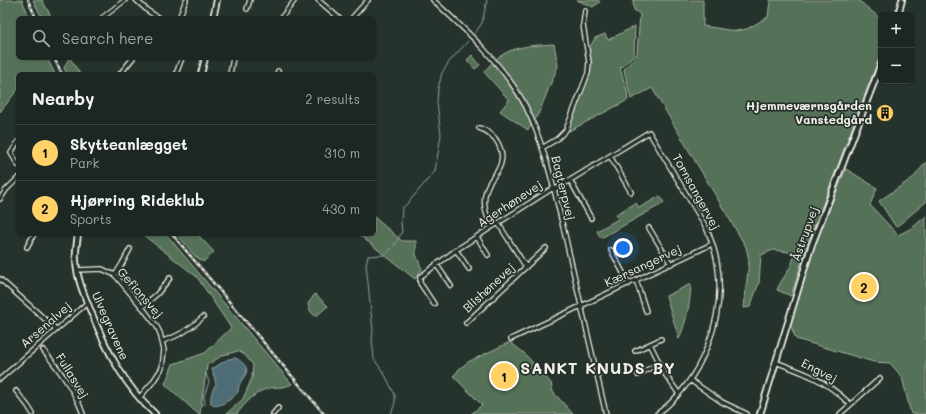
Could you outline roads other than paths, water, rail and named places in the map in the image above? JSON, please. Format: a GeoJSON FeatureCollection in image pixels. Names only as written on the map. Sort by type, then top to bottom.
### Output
{"type":"FeatureCollection","features":[{"type":"Feature","properties":{"kind":"street"},"geometry":{"type":"LineString","coordinates":[[105,16],[125,0]]}},
{"type":"Feature","properties":{"kind":"street"},"geometry":{"type":"LineString","coordinates":[[136,0],[155,16]]}},
{"type":"Feature","properties":{"kind":"street"},"geometry":{"type":"LineString","coordinates":[[180,16],[186,0]]}},
{"type":"Feature","properties":{"kind":"street"},"geometry":{"type":"LineString","coordinates":[[213,16],[217,0]]}},
{"type":"Feature","properties":{"kind":"street"},"geometry":{"type":"LineString","coordinates":[[247,9],[250,0]]}},
{"type":"Feature","properties":{"kind":"street"},"geometry":{"type":"LineString","coordinates":[[283,16],[295,0]]}},
{"type":"Feature","properties":{"kind":"street"},"geometry":{"type":"LineString","coordinates":[[318,0],[338,16]]}},
{"type":"Feature","properties":{"kind":"street"},"geometry":{"type":"LineString","coordinates":[[354,16],[368,0]]}},
{"type":"Feature","properties":{"kind":"street","name":"Bagterpvej"},"geometry":{"type":"LineString","coordinates":[[433,0],[479,44],[508,79],[525,107],[542,148],[554,189],[606,414]]}},
{"type":"Feature","properties":{"kind":"street"},"geometry":{"type":"LineString","coordinates":[[899,12],[902,0]]}},
{"type":"Feature","properties":{"kind":"street"},"geometry":{"type":"LineString","coordinates":[[542,148],[557,139],[566,130],[588,73],[589,62],[583,25],[585,11]]}},
{"type":"Feature","properties":{"kind":"street"},"geometry":{"type":"LineString","coordinates":[[122,72],[131,60]]}},
{"type":"Feature","properties":{"kind":"street"},"geometry":{"type":"LineString","coordinates":[[177,72],[181,60]]}},
{"type":"Feature","properties":{"kind":"street"},"geometry":{"type":"LineString","coordinates":[[202,72],[204,60]]}},
{"type":"Feature","properties":{"kind":"street"},"geometry":{"type":"LineString","coordinates":[[230,72],[233,60]]}},
{"type":"Feature","properties":{"kind":"street","name":"Åstrupvej"},"geometry":{"type":"LineString","coordinates":[[760,414],[810,247],[878,72]]}},
{"type":"Feature","properties":{"kind":"street"},"geometry":{"type":"LineString","coordinates":[[479,128],[485,129],[494,136],[498,141],[502,152],[500,164],[488,185],[484,199],[486,214],[492,227]]}},
{"type":"Feature","properties":{"kind":"street","name":"Agerhønevej"},"geometry":{"type":"LineString","coordinates":[[434,304],[419,280],[420,277],[436,264],[498,223],[649,132]]}},
{"type":"Feature","properties":{"kind":"street","name":"Tornsangervej"},"geometry":{"type":"LineString","coordinates":[[649,132],[696,208],[706,227],[717,262],[719,276],[718,308],[709,340],[697,368],[679,394],[657,414]]}},
{"type":"Feature","properties":{"kind":"street"},"geometry":{"type":"LineString","coordinates":[[16,145],[11,153],[16,162]]}},
{"type":"Feature","properties":{"kind":"street"},"geometry":{"type":"LineString","coordinates":[[610,156],[631,192]]}},
{"type":"Feature","properties":{"kind":"street"},"geometry":{"type":"LineString","coordinates":[[0,199],[6,190],[16,180]]}},
{"type":"Feature","properties":{"kind":"street"},"geometry":{"type":"LineString","coordinates":[[570,180],[591,218]]}},
{"type":"Feature","properties":{"kind":"street","name":"Blishønevej"},"geometry":{"type":"LineString","coordinates":[[498,223],[526,267]]}},
{"type":"Feature","properties":{"kind":"street"},"geometry":{"type":"LineString","coordinates":[[649,228],[671,264]]}},
{"type":"Feature","properties":{"kind":"street"},"geometry":{"type":"LineString","coordinates":[[27,247],[33,236]]}},
{"type":"Feature","properties":{"kind":"street","name":"Ulvegravene"},"geometry":{"type":"LineString","coordinates":[[78,236],[76,253],[77,270],[87,303],[110,354],[125,380],[139,398],[155,414]]}},
{"type":"Feature","properties":{"kind":"street","name":"Agerhønevej"},"geometry":{"type":"LineString","coordinates":[[477,237],[488,255]]}},
{"type":"Feature","properties":{"kind":"street","name":"Kærsangervej"},"geometry":{"type":"LineString","coordinates":[[511,339],[712,244]]}},
{"type":"Feature","properties":{"kind":"street","name":"Blishønevej"},"geometry":{"type":"LineString","coordinates":[[466,323],[546,248]]}},
{"type":"Feature","properties":{"kind":"street"},"geometry":{"type":"LineString","coordinates":[[115,275],[130,249]]}},
{"type":"Feature","properties":{"kind":"street"},"geometry":{"type":"LineString","coordinates":[[456,250],[469,269]]}},
{"type":"Feature","properties":{"kind":"street"},"geometry":{"type":"LineString","coordinates":[[611,250],[629,284]]}},
{"type":"Feature","properties":{"kind":"street"},"geometry":{"type":"LineString","coordinates":[[436,264],[451,286]]}},
{"type":"Feature","properties":{"kind":"street","name":"Gefionsvej"},"geometry":{"type":"LineString","coordinates":[[77,270],[102,269],[115,275],[156,325],[163,341],[164,350],[162,368],[139,398]]}},
{"type":"Feature","properties":{"kind":"street"},"geometry":{"type":"LineString","coordinates":[[142,308],[157,294],[170,278]]}},
{"type":"Feature","properties":{"kind":"street"},"geometry":{"type":"LineString","coordinates":[[0,279],[56,329]]}},
{"type":"Feature","properties":{"kind":"street"},"geometry":{"type":"LineString","coordinates":[[636,280],[646,311]]}},
{"type":"Feature","properties":{"kind":"street","name":"Arsenalvej"},"geometry":{"type":"LineString","coordinates":[[0,379],[87,303]]}},
{"type":"Feature","properties":{"kind":"street"},"geometry":{"type":"LineString","coordinates":[[163,341],[185,332],[203,317]]}},
{"type":"Feature","properties":{"kind":"street"},"geometry":{"type":"LineString","coordinates":[[635,351],[661,339]]}},
{"type":"Feature","properties":{"kind":"street"},"geometry":{"type":"LineString","coordinates":[[650,344],[672,386],[679,394]]}},
{"type":"Feature","properties":{"kind":"street","name":"Fullasvej"},"geometry":{"type":"LineString","coordinates":[[43,350],[53,361],[74,394],[83,414]]}},
{"type":"Feature","properties":{"kind":"street","name":"Engvej"},"geometry":{"type":"LineString","coordinates":[[775,362],[812,376],[836,391],[850,404]]}},
{"type":"Feature","properties":{"kind":"street"},"geometry":{"type":"LineString","coordinates":[[638,375],[659,363]]}},
{"type":"Feature","properties":{"kind":"street"},"geometry":{"type":"LineString","coordinates":[[840,414],[880,378]]}},
{"type":"Feature","properties":{"kind":"street"},"geometry":{"type":"LineString","coordinates":[[690,380],[722,402],[748,414]]}},
{"type":"Feature","properties":{"kind":"street"},"geometry":{"type":"LineString","coordinates":[[16,391],[33,414]]}},
{"type":"Feature","properties":{"kind":"street"},"geometry":{"type":"LineString","coordinates":[[273,414],[278,408]]}},
{"type":"Feature","properties":{"kind":"water"},"geometry":{"type":"Polygon","coordinates":[[[236,358],[243,363],[247,371],[239,386],[238,392],[229,400],[217,406],[211,404],[213,389],[216,384],[212,369],[228,359],[236,358]]]}},
{"type":"Feature","properties":{"kind":"waterway"},"geometry":{"type":"LineString","coordinates":[[475,33],[482,23],[487,0]]}},
{"type":"Feature","properties":{"kind":"waterway"},"geometry":{"type":"LineString","coordinates":[[394,246],[402,232],[402,208],[435,171],[441,135],[437,102],[438,89],[442,73],[449,62],[468,41]]}},
{"type":"Feature","properties":{"kind":"waterway"},"geometry":{"type":"LineString","coordinates":[[391,414],[395,403],[395,395],[385,375],[374,359],[372,339],[373,331],[366,264],[368,256],[385,255],[392,248]]}},
{"type":"Feature","properties":{"kind":"waterway"},"geometry":{"type":"LineString","coordinates":[[205,405],[204,396],[209,382],[206,373]]}},
{"type":"Feature","properties":{"kind":"railway"},"geometry":{"type":"LineString","coordinates":[[28,0],[35,16]]}},
{"type":"Feature","properties":{"kind":"railway"},"geometry":{"type":"LineString","coordinates":[[55,60],[61,72]]}},
{"type":"Feature","properties":{"kind":"railway"},"geometry":{"type":"LineString","coordinates":[[174,236],[324,414]]}},
{"type":"Feature","properties":{"kind":"place","name":"Hjemmeværnsgården Vanstedgård"},"geometry":{"type":"Point","coordinates":[885,113]}},
{"type":"Feature","properties":{"kind":"place","name":"Hjørring Rideklub"},"geometry":{"type":"Point","coordinates":[864,287]}},
{"type":"Feature","properties":{"kind":"place","name":"Skytteanlægget"},"geometry":{"type":"Point","coordinates":[504,376]}},
{"type":"Feature","properties":{"kind":"district","name":"SANKT KNUDS BY"},"geometry":{"type":"Point","coordinates":[598,368]}}]}
